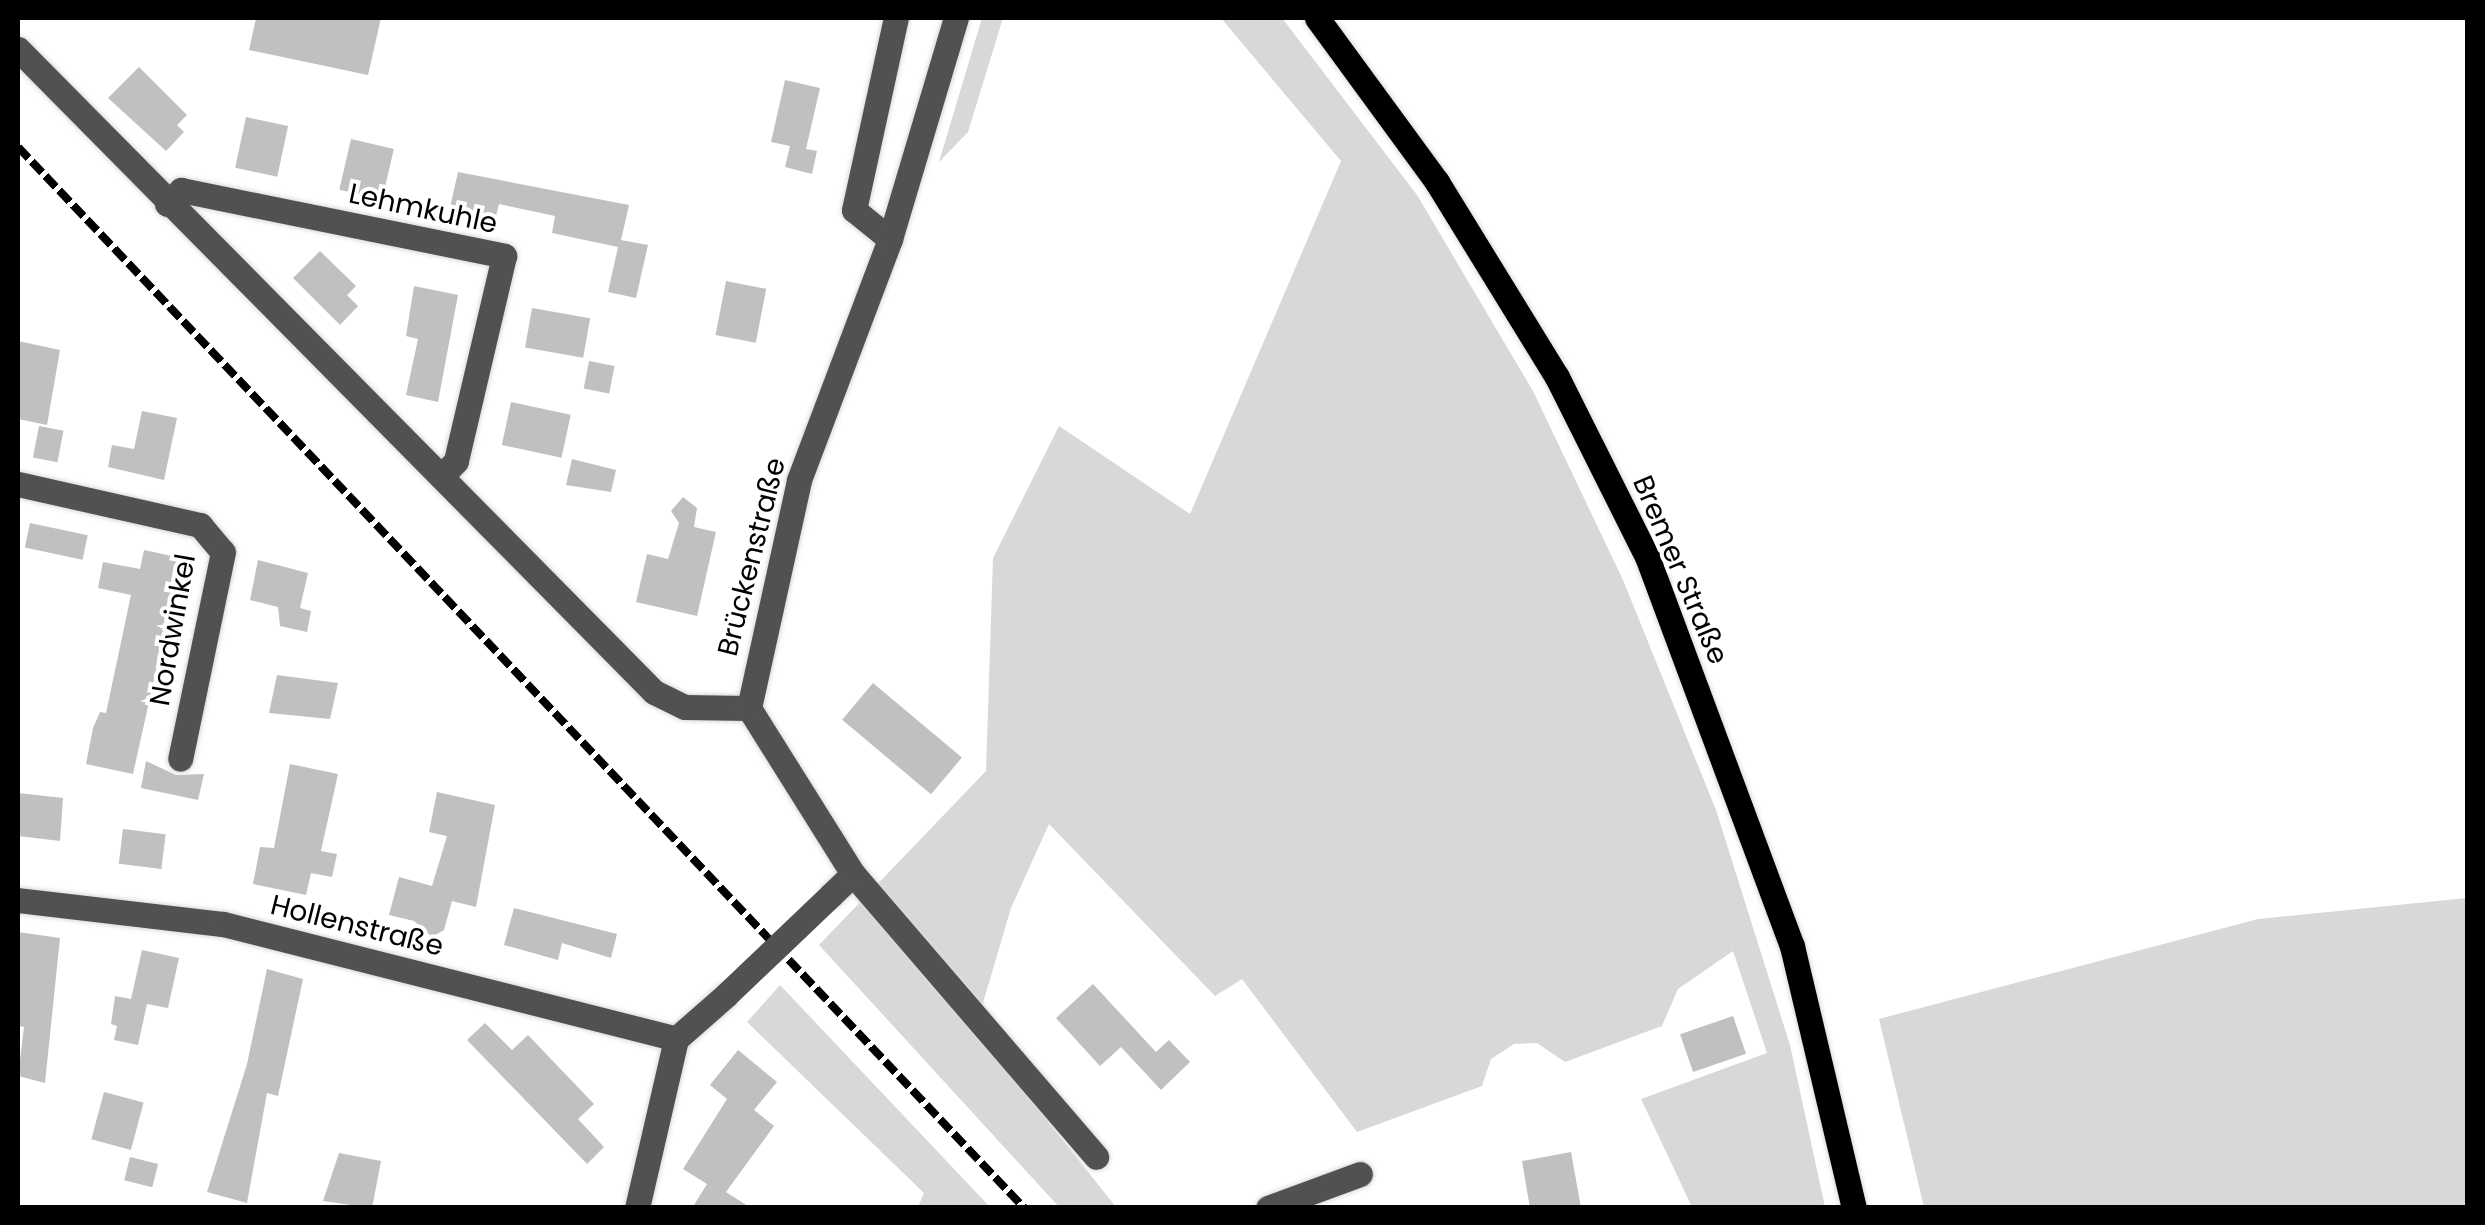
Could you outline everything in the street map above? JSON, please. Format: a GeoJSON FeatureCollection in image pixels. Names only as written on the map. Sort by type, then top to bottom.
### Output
{"type":"FeatureCollection","features":[{"type":"Feature","properties":{"kind":"main road","name":"Bremer Straße"},"geometry":{"type":"LineString","coordinates":[[1317,18],[1448,198],[1557,377],[1648,559],[1792,946],[1854,1208]]}},
{"type":"Feature","properties":{"kind":"street"},"geometry":{"type":"LineString","coordinates":[[890,239],[854,210],[896,18]]}},
{"type":"Feature","properties":{"kind":"street","name":"Brückenstraße"},"geometry":{"type":"LineString","coordinates":[[749,708],[799,480],[890,239],[956,18]]}},
{"type":"Feature","properties":{"kind":"street"},"geometry":{"type":"LineString","coordinates":[[18,49],[167,204],[654,692],[685,707],[749,708],[852,874],[1096,1157]]}},
{"type":"Feature","properties":{"kind":"street","name":"Lehmkuhle"},"geometry":{"type":"LineString","coordinates":[[167,204],[182,190],[504,256],[456,461],[442,476]]}},
{"type":"Feature","properties":{"kind":"street","name":"Nordwinkel"},"geometry":{"type":"LineString","coordinates":[[18,484],[200,526],[223,552],[180,758]]}},
{"type":"Feature","properties":{"kind":"street"},"geometry":{"type":"LineString","coordinates":[[638,1208],[676,1038],[852,874]]}},
{"type":"Feature","properties":{"kind":"street","name":"Hollenstraße"},"geometry":{"type":"LineString","coordinates":[[18,900],[223,924],[676,1038]]}},
{"type":"Feature","properties":{"kind":"street"},"geometry":{"type":"LineString","coordinates":[[1268,1208],[1360,1174]]}},
{"type":"Feature","properties":{"kind":"shaded area"},"geometry":{"type":"Polygon","coordinates":[[[982,18],[1003,18],[968,132],[939,162],[982,18]]]}},
{"type":"Feature","properties":{"kind":"shaded area"},"geometry":{"type":"Polygon","coordinates":[[[1221,18],[1282,18],[1417,195],[1533,391],[1623,580],[1716,810],[1790,1045],[1825,1207],[1692,1207],[1641,1099],[1767,1053],[1733,951],[1678,989],[1662,1026],[1565,1062],[1537,1043],[1514,1044],[1491,1059],[1482,1086],[1357,1132],[1242,979],[1215,996],[1049,824],[1011,908],[975,1030],[1116,1207],[1060,1208],[819,945],[986,771],[993,558],[1059,426],[1190,514],[1341,161],[1221,18]]]}},
{"type":"Feature","properties":{"kind":"shaded area"},"geometry":{"type":"Polygon","coordinates":[[[2467,898],[2467,1207],[1924,1207],[1879,1019],[2258,919],[2467,898]]]}},
{"type":"Feature","properties":{"kind":"shaded area"},"geometry":{"type":"Polygon","coordinates":[[[780,985],[990,1207],[918,1207],[924,1193],[747,1022],[780,985]]]}},
{"type":"Feature","properties":{"kind":"building"},"geometry":{"type":"Polygon","coordinates":[[[256,18],[381,18],[368,75],[249,50],[256,18]]]}},
{"type":"Feature","properties":{"kind":"building"},"geometry":{"type":"Polygon","coordinates":[[[139,67],[187,115],[177,125],[184,132],[166,151],[108,98],[139,67]]]}},
{"type":"Feature","properties":{"kind":"building"},"geometry":{"type":"Polygon","coordinates":[[[785,80],[820,88],[806,149],[817,151],[812,174],[785,167],[790,146],[771,142],[785,80]]]}},
{"type":"Feature","properties":{"kind":"building"},"geometry":{"type":"Polygon","coordinates":[[[246,117],[288,126],[277,177],[235,168],[246,117]]]}},
{"type":"Feature","properties":{"kind":"building"},"geometry":{"type":"Polygon","coordinates":[[[351,139],[394,149],[382,200],[339,190],[351,139]]]}},
{"type":"Feature","properties":{"kind":"building"},"geometry":{"type":"Polygon","coordinates":[[[458,172],[629,205],[621,240],[648,245],[636,298],[608,292],[618,247],[552,233],[555,216],[499,204],[494,224],[449,212],[458,172]]]}},
{"type":"Feature","properties":{"kind":"building"},"geometry":{"type":"Polygon","coordinates":[[[320,251],[356,286],[347,295],[358,306],[340,325],[293,278],[320,251]]]}},
{"type":"Feature","properties":{"kind":"building"},"geometry":{"type":"Polygon","coordinates":[[[726,281],[766,289],[756,343],[716,335],[726,281]]]}},
{"type":"Feature","properties":{"kind":"building"},"geometry":{"type":"Polygon","coordinates":[[[414,286],[458,295],[438,402],[406,395],[418,339],[406,336],[414,286]]]}},
{"type":"Feature","properties":{"kind":"building"},"geometry":{"type":"Polygon","coordinates":[[[532,308],[590,318],[583,358],[525,347],[532,308]]]}},
{"type":"Feature","properties":{"kind":"building"},"geometry":{"type":"Polygon","coordinates":[[[18,341],[60,350],[47,425],[18,419],[18,341]]]}},
{"type":"Feature","properties":{"kind":"building"},"geometry":{"type":"Polygon","coordinates":[[[589,361],[615,366],[609,393],[584,388],[589,361]]]}},
{"type":"Feature","properties":{"kind":"building"},"geometry":{"type":"Polygon","coordinates":[[[511,402],[571,415],[562,458],[502,445],[511,402]]]}},
{"type":"Feature","properties":{"kind":"building"},"geometry":{"type":"Polygon","coordinates":[[[142,411],[177,418],[164,480],[108,467],[112,445],[134,449],[142,411]]]}},
{"type":"Feature","properties":{"kind":"building"},"geometry":{"type":"Polygon","coordinates":[[[39,426],[64,431],[57,462],[33,457],[39,426]]]}},
{"type":"Feature","properties":{"kind":"building"},"geometry":{"type":"Polygon","coordinates":[[[572,459],[616,470],[611,492],[566,485],[572,459]]]}},
{"type":"Feature","properties":{"kind":"building"},"geometry":{"type":"Polygon","coordinates":[[[683,497],[697,508],[694,527],[716,532],[697,616],[636,602],[647,554],[668,559],[679,523],[671,511],[683,497]]]}},
{"type":"Feature","properties":{"kind":"building"},"geometry":{"type":"Polygon","coordinates":[[[30,523],[88,535],[83,560],[25,547],[30,523]]]}},
{"type":"Feature","properties":{"kind":"building"},"geometry":{"type":"Polygon","coordinates":[[[144,550],[181,558],[133,774],[86,764],[93,728],[100,712],[106,713],[131,595],[98,588],[103,562],[140,569],[144,550]]]}},
{"type":"Feature","properties":{"kind":"building"},"geometry":{"type":"Polygon","coordinates":[[[258,560],[308,573],[300,608],[311,611],[307,632],[280,626],[278,607],[250,600],[258,560]]]}},
{"type":"Feature","properties":{"kind":"building"},"geometry":{"type":"Polygon","coordinates":[[[277,675],[338,683],[330,719],[269,713],[277,675]]]}},
{"type":"Feature","properties":{"kind":"building"},"geometry":{"type":"Polygon","coordinates":[[[873,683],[962,758],[931,794],[842,720],[873,683]]]}},
{"type":"Feature","properties":{"kind":"building"},"geometry":{"type":"Polygon","coordinates":[[[146,761],[176,775],[204,774],[198,800],[141,788],[146,761]]]}},
{"type":"Feature","properties":{"kind":"building"},"geometry":{"type":"Polygon","coordinates":[[[290,764],[338,774],[321,851],[337,854],[332,877],[311,873],[306,895],[253,884],[260,847],[274,848],[290,764]]]}},
{"type":"Feature","properties":{"kind":"building"},"geometry":{"type":"Polygon","coordinates":[[[437,792],[495,805],[476,907],[452,901],[444,930],[432,937],[414,921],[389,915],[399,877],[432,886],[447,836],[429,832],[437,792]]]}},
{"type":"Feature","properties":{"kind":"building"},"geometry":{"type":"Polygon","coordinates":[[[18,793],[63,798],[60,841],[18,836],[18,793]]]}},
{"type":"Feature","properties":{"kind":"building"},"geometry":{"type":"Polygon","coordinates":[[[123,829],[166,834],[161,869],[119,864],[123,829]]]}},
{"type":"Feature","properties":{"kind":"building"},"geometry":{"type":"Polygon","coordinates":[[[514,908],[617,934],[611,958],[562,943],[558,960],[504,945],[514,908]]]}},
{"type":"Feature","properties":{"kind":"building"},"geometry":{"type":"Polygon","coordinates":[[[18,932],[60,938],[45,1083],[18,1076],[24,1027],[18,1026],[18,932]]]}},
{"type":"Feature","properties":{"kind":"building"},"geometry":{"type":"Polygon","coordinates":[[[142,950],[179,958],[168,1008],[147,1004],[138,1045],[114,1040],[117,1026],[111,1024],[115,996],[131,999],[142,950]]]}},
{"type":"Feature","properties":{"kind":"building"},"geometry":{"type":"Polygon","coordinates":[[[267,969],[303,979],[278,1096],[267,1093],[247,1203],[207,1192],[247,1064],[267,969]]]}},
{"type":"Feature","properties":{"kind":"building"},"geometry":{"type":"Polygon","coordinates":[[[1093,984],[1156,1052],[1169,1040],[1190,1062],[1161,1090],[1121,1047],[1100,1066],[1056,1018],[1093,984]]]}},
{"type":"Feature","properties":{"kind":"building"},"geometry":{"type":"Polygon","coordinates":[[[1733,1016],[1746,1054],[1693,1072],[1680,1034],[1733,1016]]]}},
{"type":"Feature","properties":{"kind":"building"},"geometry":{"type":"Polygon","coordinates":[[[485,1023],[512,1050],[528,1035],[594,1104],[578,1119],[604,1147],[587,1164],[467,1040],[485,1023]]]}},
{"type":"Feature","properties":{"kind":"building"},"geometry":{"type":"Polygon","coordinates":[[[738,1050],[777,1082],[754,1110],[774,1126],[726,1192],[751,1208],[692,1208],[707,1184],[683,1169],[727,1099],[710,1085],[738,1050]]]}},
{"type":"Feature","properties":{"kind":"building"},"geometry":{"type":"Polygon","coordinates":[[[104,1092],[144,1103],[131,1150],[91,1139],[104,1092]]]}},
{"type":"Feature","properties":{"kind":"building"},"geometry":{"type":"Polygon","coordinates":[[[1571,1152],[1581,1208],[1530,1208],[1522,1161],[1571,1152]]]}},
{"type":"Feature","properties":{"kind":"building"},"geometry":{"type":"Polygon","coordinates":[[[339,1153],[381,1161],[372,1208],[323,1201],[339,1153]]]}},
{"type":"Feature","properties":{"kind":"building"},"geometry":{"type":"Polygon","coordinates":[[[130,1157],[158,1164],[152,1187],[124,1180],[130,1157]]]}},
{"type":"Feature","properties":{"kind":"railway"},"geometry":{"type":"LineString","coordinates":[[18,147],[1024,1208]]}}]}
